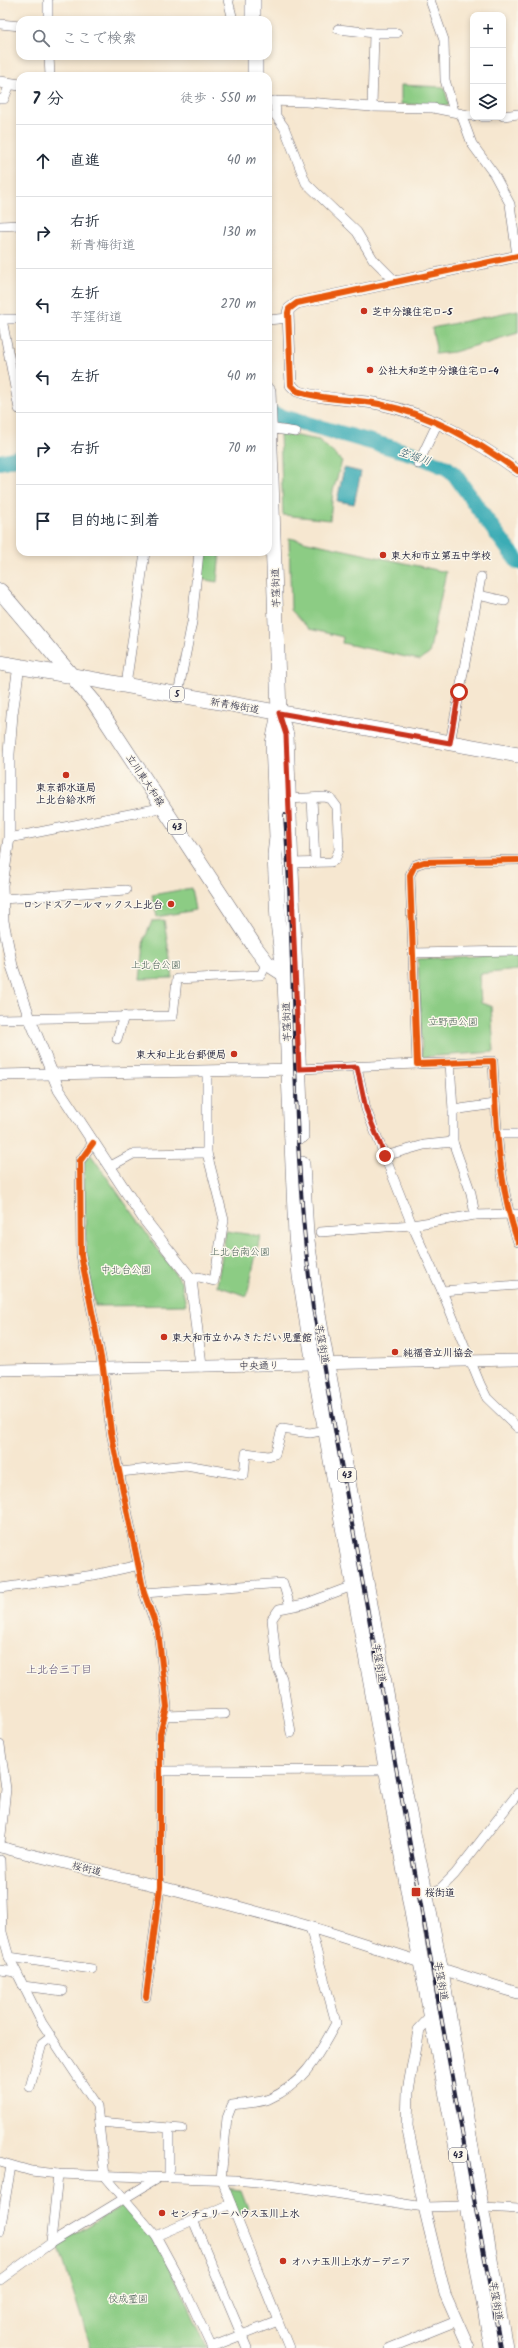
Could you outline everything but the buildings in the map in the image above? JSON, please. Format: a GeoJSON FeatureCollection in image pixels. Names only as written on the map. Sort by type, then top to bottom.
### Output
{"type":"FeatureCollection","features":[{"type":"Feature","properties":{"kind":"main road"},"geometry":{"type":"LineString","coordinates":[[253,0],[253,16]]}},
{"type":"Feature","properties":{"kind":"main road"},"geometry":{"type":"LineString","coordinates":[[255,60],[255,72]]}},
{"type":"Feature","properties":{"kind":"main road","name":"芋窪街道"},"geometry":{"type":"LineString","coordinates":[[272,511],[279,713],[273,743],[278,922],[289,974]]}},
{"type":"Feature","properties":{"kind":"main road","name":"立川東大和線"},"geometry":{"type":"LineString","coordinates":[[0,591],[74,676],[96,705],[267,963],[289,974]]}},
{"type":"Feature","properties":{"kind":"main road","name":"新青梅街道"},"geometry":{"type":"LineString","coordinates":[[0,663],[518,755]]}},
{"type":"Feature","properties":{"kind":"main road"},"geometry":{"type":"LineString","coordinates":[[96,705],[110,682]]}},
{"type":"Feature","properties":{"kind":"main road","name":"芋窪街道"},"geometry":{"type":"LineString","coordinates":[[279,713],[286,735],[291,863],[289,974],[293,1069],[306,1234],[326,1430],[355,1585],[421,1962],[473,2207],[505,2348]]}},
{"type":"Feature","properties":{"kind":"main road","name":"芋窪街道"},"geometry":{"type":"LineString","coordinates":[[320,1365],[441,1970],[492,2348]]}},
{"type":"Feature","properties":{"kind":"street"},"geometry":{"type":"LineString","coordinates":[[48,0],[48,16]]}},
{"type":"Feature","properties":{"kind":"street"},"geometry":{"type":"LineString","coordinates":[[228,0],[232,16]]}},
{"type":"Feature","properties":{"kind":"street"},"geometry":{"type":"LineString","coordinates":[[430,0],[444,40],[445,80],[457,113],[472,144],[494,174],[510,204],[518,256],[297,303],[289,309],[288,318],[291,385],[297,391],[378,404],[409,412],[438,422],[476,443],[518,472]]}},
{"type":"Feature","properties":{"kind":"street"},"geometry":{"type":"LineString","coordinates":[[0,24],[16,26]]}},
{"type":"Feature","properties":{"kind":"street"},"geometry":{"type":"LineString","coordinates":[[338,29],[374,33],[397,33]]}},
{"type":"Feature","properties":{"kind":"street"},"geometry":{"type":"LineString","coordinates":[[372,107],[374,33]]}},
{"type":"Feature","properties":{"kind":"street"},"geometry":{"type":"LineString","coordinates":[[50,60],[50,72]]}},
{"type":"Feature","properties":{"kind":"street"},"geometry":{"type":"LineString","coordinates":[[0,99],[4,99],[7,96],[10,84]]}},
{"type":"Feature","properties":{"kind":"street"},"geometry":{"type":"LineString","coordinates":[[272,101],[372,107],[433,108],[470,115]]}},
{"type":"Feature","properties":{"kind":"street"},"geometry":{"type":"LineString","coordinates":[[272,104],[276,116],[284,127],[306,182],[358,232],[373,259],[396,282]]}},
{"type":"Feature","properties":{"kind":"street"},"geometry":{"type":"LineString","coordinates":[[506,116],[518,114]]}},
{"type":"Feature","properties":{"kind":"street"},"geometry":{"type":"LineString","coordinates":[[0,226],[16,225]]}},
{"type":"Feature","properties":{"kind":"street"},"geometry":{"type":"LineString","coordinates":[[272,320],[288,318]]}},
{"type":"Feature","properties":{"kind":"street"},"geometry":{"type":"LineString","coordinates":[[16,319],[1,319],[4,353],[14,381],[16,392]]}},
{"type":"Feature","properties":{"kind":"street"},"geometry":{"type":"LineString","coordinates":[[418,464],[438,422]]}},
{"type":"Feature","properties":{"kind":"street"},"geometry":{"type":"LineString","coordinates":[[272,426],[296,432]]}},
{"type":"Feature","properties":{"kind":"street"},"geometry":{"type":"LineString","coordinates":[[126,685],[144,556]]}},
{"type":"Feature","properties":{"kind":"street"},"geometry":{"type":"LineString","coordinates":[[178,694],[192,622],[198,556]]}},
{"type":"Feature","properties":{"kind":"street"},"geometry":{"type":"LineString","coordinates":[[450,743],[481,577]]}},
{"type":"Feature","properties":{"kind":"street"},"geometry":{"type":"LineString","coordinates":[[478,595],[505,601]]}},
{"type":"Feature","properties":{"kind":"street"},"geometry":{"type":"LineString","coordinates":[[19,666],[4,754],[9,838],[1,885],[3,921],[12,966],[30,1019],[59,1090],[92,1143],[144,1219],[191,1279],[200,1366]]}},
{"type":"Feature","properties":{"kind":"street"},"geometry":{"type":"LineString","coordinates":[[276,816],[280,805],[288,799],[325,797],[335,802],[339,850],[338,855],[331,862],[291,863]]}},
{"type":"Feature","properties":{"kind":"street"},"geometry":{"type":"LineString","coordinates":[[312,798],[315,862]]}},
{"type":"Feature","properties":{"kind":"street"},"geometry":{"type":"LineString","coordinates":[[9,838],[164,808]]}},
{"type":"Feature","properties":{"kind":"street"},"geometry":{"type":"LineString","coordinates":[[417,1064],[410,875],[415,865],[424,862],[518,860]]}},
{"type":"Feature","properties":{"kind":"street"},"geometry":{"type":"LineString","coordinates":[[2,899],[126,890]]}},
{"type":"Feature","properties":{"kind":"street"},"geometry":{"type":"LineString","coordinates":[[412,953],[518,951]]}},
{"type":"Feature","properties":{"kind":"street"},"geometry":{"type":"LineString","coordinates":[[0,1019],[173,1016],[177,979],[261,975],[267,963]]}},
{"type":"Feature","properties":{"kind":"street"},"geometry":{"type":"LineString","coordinates":[[117,1039],[124,1016]]}},
{"type":"Feature","properties":{"kind":"street"},"geometry":{"type":"LineString","coordinates":[[0,1075],[293,1069],[493,1061],[495,1104],[508,1214],[518,1242]]}},
{"type":"Feature","properties":{"kind":"street"},"geometry":{"type":"LineString","coordinates":[[450,1063],[453,1110],[453,1142],[471,1193],[475,1215]]}},
{"type":"Feature","properties":{"kind":"street"},"geometry":{"type":"LineString","coordinates":[[357,1067],[366,1109],[412,1225],[442,1291],[471,1361],[488,1398],[518,1428]]}},
{"type":"Feature","properties":{"kind":"street"},"geometry":{"type":"LineString","coordinates":[[191,1279],[200,1277],[214,1281],[224,1220],[207,1153],[207,1071]]}},
{"type":"Feature","properties":{"kind":"street"},"geometry":{"type":"LineString","coordinates":[[453,1110],[495,1104]]}},
{"type":"Feature","properties":{"kind":"street"},"geometry":{"type":"LineString","coordinates":[[498,1134],[518,1134]]}},
{"type":"Feature","properties":{"kind":"street"},"geometry":{"type":"LineString","coordinates":[[385,1156],[424,1145],[453,1142]]}},
{"type":"Feature","properties":{"kind":"street"},"geometry":{"type":"LineString","coordinates":[[92,1143],[80,1161],[81,1255],[120,1472],[144,1593],[158,1631],[167,1707],[160,1734],[160,1887],[146,1997]]}},
{"type":"Feature","properties":{"kind":"street"},"geometry":{"type":"LineString","coordinates":[[109,1167],[132,1154],[207,1153]]}},
{"type":"Feature","properties":{"kind":"street"},"geometry":{"type":"LineString","coordinates":[[320,1232],[412,1225],[475,1215],[518,1214]]}},
{"type":"Feature","properties":{"kind":"street"},"geometry":{"type":"LineString","coordinates":[[442,1291],[518,1285]]}},
{"type":"Feature","properties":{"kind":"street","name":"中央通り"},"geometry":{"type":"LineString","coordinates":[[0,1370],[518,1360]]}},
{"type":"Feature","properties":{"kind":"street"},"geometry":{"type":"LineString","coordinates":[[120,1472],[186,1465],[244,1475],[246,1453],[268,1456],[275,1454],[282,1429],[310,1434],[326,1430]]}},
{"type":"Feature","properties":{"kind":"street"},"geometry":{"type":"LineString","coordinates":[[1,1588],[94,1576],[139,1565]]}},
{"type":"Feature","properties":{"kind":"street"},"geometry":{"type":"LineString","coordinates":[[144,1593],[283,1583],[290,1606]]}},
{"type":"Feature","properties":{"kind":"street"},"geometry":{"type":"LineString","coordinates":[[291,1733],[282,1678],[277,1667],[272,1619],[279,1609],[304,1604],[355,1585]]}},
{"type":"Feature","properties":{"kind":"street"},"geometry":{"type":"LineString","coordinates":[[165,1716],[225,1714]]}},
{"type":"Feature","properties":{"kind":"street"},"geometry":{"type":"LineString","coordinates":[[0,1745],[6,1789],[0,1845]]}},
{"type":"Feature","properties":{"kind":"street"},"geometry":{"type":"LineString","coordinates":[[160,1771],[388,1770]]}},
{"type":"Feature","properties":{"kind":"street"},"geometry":{"type":"LineString","coordinates":[[425,1895],[440,1889],[455,1874],[518,1793]]}},
{"type":"Feature","properties":{"kind":"street","name":"桜街道"},"geometry":{"type":"LineString","coordinates":[[0,1845],[310,1927],[421,1962],[441,1970],[518,1993]]}},
{"type":"Feature","properties":{"kind":"street"},"geometry":{"type":"LineString","coordinates":[[0,1860],[3,1942],[23,1986],[51,2037],[97,2106],[105,2176],[156,2236],[182,2284],[212,2348],[278,2321]]}},
{"type":"Feature","properties":{"kind":"street"},"geometry":{"type":"LineString","coordinates":[[289,2348],[221,2179],[227,2118],[232,2105],[268,2099],[294,2083],[309,2069],[336,2023],[310,1927]]}},
{"type":"Feature","properties":{"kind":"street"},"geometry":{"type":"LineString","coordinates":[[9,1957],[92,1969]]}},
{"type":"Feature","properties":{"kind":"street"},"geometry":{"type":"LineString","coordinates":[[0,1970],[16,1972]]}},
{"type":"Feature","properties":{"kind":"street"},"geometry":{"type":"LineString","coordinates":[[23,1986],[64,1990]]}},
{"type":"Feature","properties":{"kind":"street"},"geometry":{"type":"LineString","coordinates":[[432,2016],[419,2030],[408,2091],[407,2126],[445,2294],[469,2348]]}},
{"type":"Feature","properties":{"kind":"street"},"geometry":{"type":"LineString","coordinates":[[30,2087],[42,2044],[51,2037]]}},
{"type":"Feature","properties":{"kind":"street"},"geometry":{"type":"LineString","coordinates":[[99,2122],[182,2129]]}},
{"type":"Feature","properties":{"kind":"street"},"geometry":{"type":"LineString","coordinates":[[169,2128],[169,2178]]}},
{"type":"Feature","properties":{"kind":"street"},"geometry":{"type":"LineString","coordinates":[[0,2162],[31,2172],[158,2178],[221,2179],[277,2184],[424,2206],[518,2209]]}},
{"type":"Feature","properties":{"kind":"street"},"geometry":{"type":"LineString","coordinates":[[0,2231],[11,2166]]}},
{"type":"Feature","properties":{"kind":"street"},"geometry":{"type":"LineString","coordinates":[[51,2242],[58,2174]]}},
{"type":"Feature","properties":{"kind":"street"},"geometry":{"type":"LineString","coordinates":[[0,2280],[51,2242],[158,2178]]}},
{"type":"Feature","properties":{"kind":"street"},"geometry":{"type":"LineString","coordinates":[[156,2236],[231,2204]]}},
{"type":"Feature","properties":{"kind":"street"},"geometry":{"type":"LineString","coordinates":[[193,2220],[247,2348]]}},
{"type":"Feature","properties":{"kind":"street"},"geometry":{"type":"LineString","coordinates":[[390,2348],[457,2321]]}},
{"type":"Feature","properties":{"kind":"green space"},"geometry":{"type":"Polygon","coordinates":[[[401,85],[444,87],[449,105],[401,104],[401,85]]]}},
{"type":"Feature","properties":{"kind":"green space"},"geometry":{"type":"Polygon","coordinates":[[[518,310],[518,333],[454,352],[435,354],[436,348],[432,328],[518,310]]]}},
{"type":"Feature","properties":{"kind":"green space"},"geometry":{"type":"Polygon","coordinates":[[[280,433],[319,440],[342,461],[333,491],[330,520],[283,515],[280,433]]]}},
{"type":"Feature","properties":{"kind":"green space"},"geometry":{"type":"Polygon","coordinates":[[[289,538],[446,572],[429,654],[420,660],[342,643],[343,637],[309,629],[291,610],[289,538]]]}},
{"type":"Feature","properties":{"kind":"green space"},"geometry":{"type":"Polygon","coordinates":[[[202,556],[220,556],[217,582],[200,579],[202,556]]]}},
{"type":"Feature","properties":{"kind":"green space"},"geometry":{"type":"Polygon","coordinates":[[[191,888],[195,910],[157,917],[152,895],[191,888]]]}},
{"type":"Feature","properties":{"kind":"green space","name":"上北台公園"},"geometry":{"type":"Polygon","coordinates":[[[164,920],[173,978],[140,979],[145,938],[152,921],[164,920]]]}},
{"type":"Feature","properties":{"kind":"green space","name":"立野西公園"},"geometry":{"type":"Polygon","coordinates":[[[518,954],[518,970],[479,974],[481,1003],[491,1006],[494,1052],[422,1057],[418,959],[518,954]]]}},
{"type":"Feature","properties":{"kind":"green space","name":"中北台公園"},"geometry":{"type":"Polygon","coordinates":[[[91,1155],[181,1282],[186,1305],[95,1306],[86,1255],[84,1160],[91,1155]]]}},
{"type":"Feature","properties":{"kind":"green space","name":"上北台南公園"},"geometry":{"type":"Polygon","coordinates":[[[226,1231],[260,1236],[247,1296],[217,1286],[226,1231]]]}},
{"type":"Feature","properties":{"kind":"green space"},"geometry":{"type":"Polygon","coordinates":[[[224,2188],[241,2190],[249,2211],[235,2215],[224,2188]]]}},
{"type":"Feature","properties":{"kind":"green space","name":"佼成霊園"},"geometry":{"type":"Polygon","coordinates":[[[123,2205],[154,2239],[181,2289],[207,2348],[91,2348],[58,2244],[123,2205]]]}},
{"type":"Feature","properties":{"kind":"water"},"geometry":{"type":"Polygon","coordinates":[[[344,468],[361,472],[354,504],[337,501],[344,468]]]}},
{"type":"Feature","properties":{"kind":"waterway","name":"空堀川"},"geometry":{"type":"LineString","coordinates":[[272,414],[414,454],[447,468],[455,475],[518,562]]}},
{"type":"Feature","properties":{"kind":"waterway","name":"空堀川"},"geometry":{"type":"LineString","coordinates":[[0,462],[16,458]]}},
{"type":"Feature","properties":{"kind":"railway"},"geometry":{"type":"LineString","coordinates":[[285,815],[289,877],[297,1124],[306,1247],[313,1308],[501,2348]]}},
{"type":"Feature","properties":{"kind":"cycle path"},"geometry":{"type":"LineString","coordinates":[[518,256],[297,303],[289,309],[288,313],[291,385],[297,391],[327,398],[369,402],[417,415],[469,439],[518,471]]}},
{"type":"Feature","properties":{"kind":"cycle path"},"geometry":{"type":"LineString","coordinates":[[518,860],[424,862],[415,865],[410,875],[417,1064],[493,1061],[497,1130],[502,1176],[511,1220],[518,1242]]}},
{"type":"Feature","properties":{"kind":"cycle path"},"geometry":{"type":"LineString","coordinates":[[93,1143],[80,1161],[81,1255],[103,1368],[111,1432],[144,1593],[158,1631],[167,1707],[160,1734],[160,1887],[146,1997]]}},
{"type":"Feature","properties":{"kind":"place","name":"芝中分譲住宅ロ-5"},"geometry":{"type":"Point","coordinates":[364,311]}},
{"type":"Feature","properties":{"kind":"place","name":"公社大和芝中分譲住宅ロ-4"},"geometry":{"type":"Point","coordinates":[370,370]}},
{"type":"Feature","properties":{"kind":"place","name":"東大和市立第五中学校"},"geometry":{"type":"Point","coordinates":[383,555]}},
{"type":"Feature","properties":{"kind":"place","name":"東京都水道局 上北台給水所"},"geometry":{"type":"Point","coordinates":[66,775]}},
{"type":"Feature","properties":{"kind":"place","name":"ロンドスクールマックス上北台"},"geometry":{"type":"Point","coordinates":[171,904]}},
{"type":"Feature","properties":{"kind":"place","name":"東大和上北台郵便局"},"geometry":{"type":"Point","coordinates":[234,1054]}},
{"type":"Feature","properties":{"kind":"place","name":"東大和市立かみきただい児童館"},"geometry":{"type":"Point","coordinates":[164,1337]}},
{"type":"Feature","properties":{"kind":"place","name":"純福音立川協会"},"geometry":{"type":"Point","coordinates":[395,1352]}},
{"type":"Feature","properties":{"kind":"place","name":"桜街道"},"geometry":{"type":"Point","coordinates":[416,1892]}},
{"type":"Feature","properties":{"kind":"place","name":"センチュリーハウス玉川上水"},"geometry":{"type":"Point","coordinates":[162,2213]}},
{"type":"Feature","properties":{"kind":"place","name":"オハナ玉川上水ガーデニア"},"geometry":{"type":"Point","coordinates":[283,2261]}},
{"type":"Feature","properties":{"kind":"district","name":"上北台三丁目"},"geometry":{"type":"Point","coordinates":[59,1669]}},
{"type":"Feature","properties":{"kind":"route"},"geometry":{"type":"LineString","coordinates":[[385,1156],[366,1109],[357,1067],[299,1069],[286,735],[279,713],[450,743],[459,692]]}}]}
